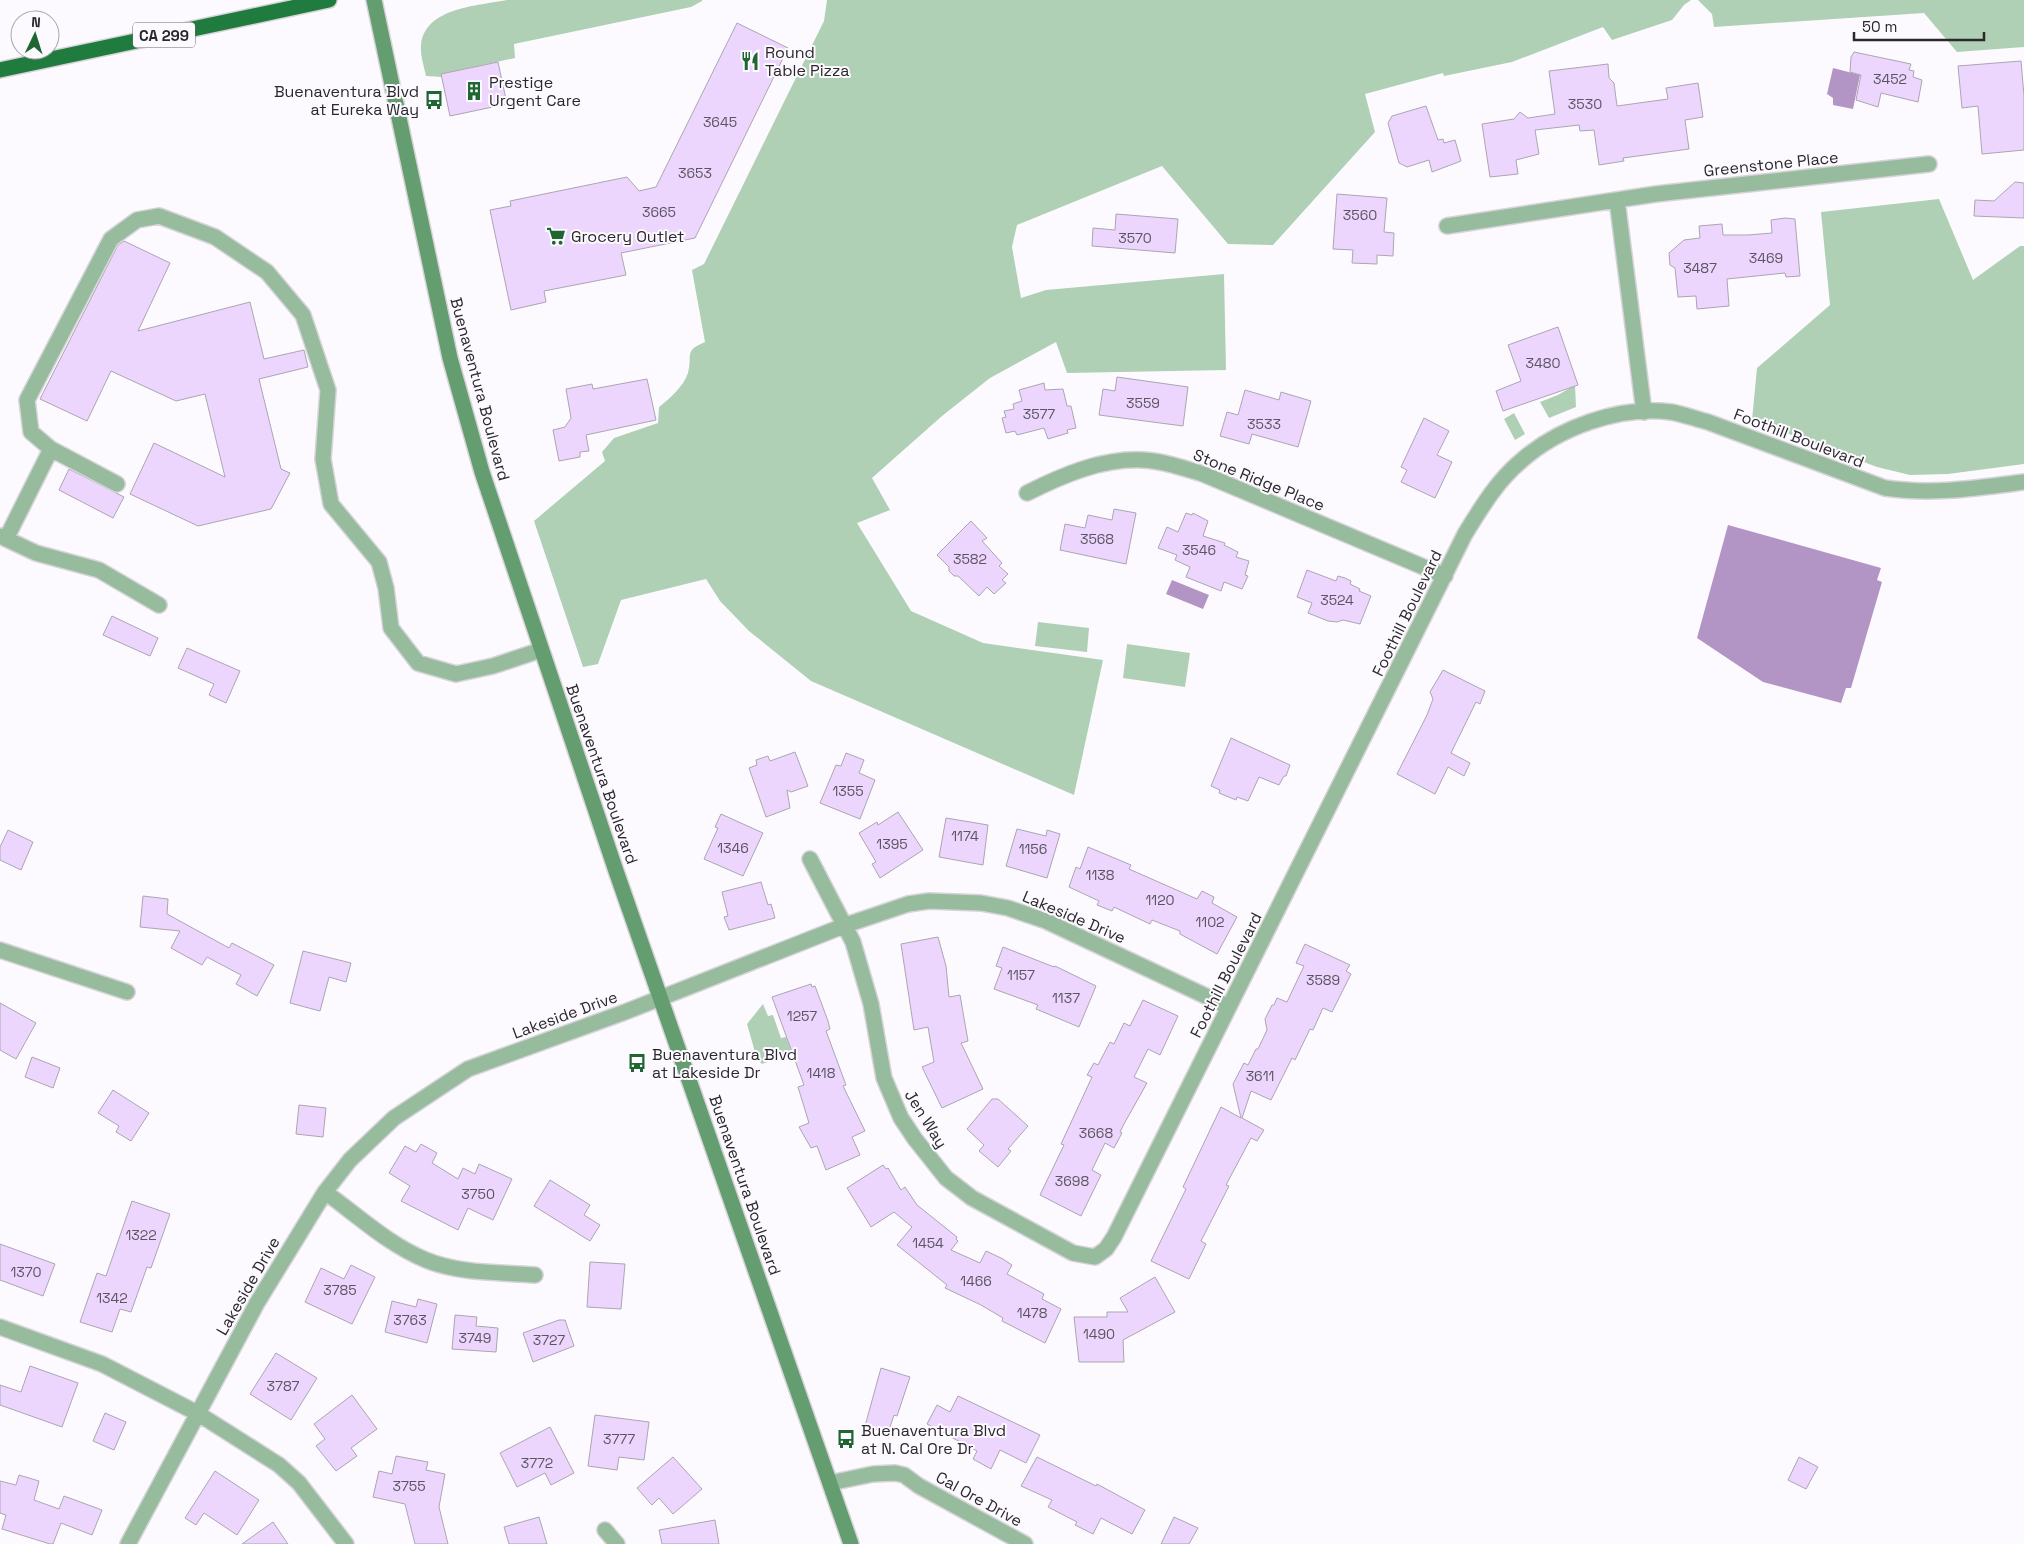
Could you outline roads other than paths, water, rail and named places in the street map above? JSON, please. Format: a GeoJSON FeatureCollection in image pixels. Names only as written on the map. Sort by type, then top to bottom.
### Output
{"type":"FeatureCollection","features":[{"type":"Feature","properties":{"kind":"highway","name":"CA 299"},"geometry":{"type":"LineString","coordinates":[[0,70],[328,0]]}},
{"type":"Feature","properties":{"kind":"main road","name":"Buenaventura Boulevard"},"geometry":{"type":"LineString","coordinates":[[374,0],[450,358],[482,472],[541,650],[851,1544]]}},
{"type":"Feature","properties":{"kind":"street","name":"Greenstone Place"},"geometry":{"type":"LineString","coordinates":[[1447,226],[1617,200],[1929,164]]}},
{"type":"Feature","properties":{"kind":"street"},"geometry":{"type":"LineString","coordinates":[[1617,200],[1644,412]]}},
{"type":"Feature","properties":{"kind":"street"},"geometry":{"type":"LineString","coordinates":[[118,484],[51,449],[30,432],[27,400],[111,239],[137,220],[159,216],[215,237],[268,272],[303,315],[328,390],[323,459],[330,504],[379,562],[386,588],[391,628],[418,663],[456,674],[493,666],[541,650]]}},
{"type":"Feature","properties":{"kind":"street","name":"Foothill Boulevard"},"geometry":{"type":"LineString","coordinates":[[1095,1257],[1106,1249],[1114,1237],[1466,534],[1486,500],[1521,461],[1543,445],[1583,425],[1624,414],[1670,412],[1708,422],[1885,488],[1908,492],[1934,492],[2024,482]]}},
{"type":"Feature","properties":{"kind":"street"},"geometry":{"type":"LineString","coordinates":[[51,449],[3,537],[36,553],[99,570],[159,606]]}},
{"type":"Feature","properties":{"kind":"street","name":"Stone Ridge Place"},"geometry":{"type":"LineString","coordinates":[[1027,493],[1055,479],[1096,465],[1145,460],[1162,463],[1203,474],[1445,576]]}},
{"type":"Feature","properties":{"kind":"street","name":"Jen Way"},"geometry":{"type":"LineString","coordinates":[[810,859],[846,926],[871,1004],[884,1078],[901,1118],[920,1146],[946,1178],[972,1198],[1073,1253],[1095,1257]]}},
{"type":"Feature","properties":{"kind":"street","name":"Lakeside Drive"},"geometry":{"type":"LineString","coordinates":[[128,1544],[257,1303],[326,1192],[350,1160],[394,1118],[468,1069],[846,926],[908,904],[929,902],[954,901],[999,907],[1046,921],[1229,1007]]}},
{"type":"Feature","properties":{"kind":"street"},"geometry":{"type":"LineString","coordinates":[[0,950],[126,992]]}},
{"type":"Feature","properties":{"kind":"street"},"geometry":{"type":"LineString","coordinates":[[326,1192],[405,1250],[428,1261],[457,1269],[535,1276]]}},
{"type":"Feature","properties":{"kind":"street"},"geometry":{"type":"LineString","coordinates":[[0,1327],[102,1364],[197,1413],[279,1465],[299,1483],[346,1544]]}},
{"type":"Feature","properties":{"kind":"street","name":"Cal Ore Drive"},"geometry":{"type":"LineString","coordinates":[[830,1483],[873,1474],[904,1475],[919,1486],[1025,1544]]}},
{"type":"Feature","properties":{"kind":"street"},"geometry":{"type":"LineString","coordinates":[[605,1530],[616,1544]]}},
{"type":"Feature","properties":{"kind":"place","name":"Round Table Pizza"},"geometry":{"type":"Point","coordinates":[750,61]}},
{"type":"Feature","properties":{"kind":"place","name":"Prestige Urgent Care"},"geometry":{"type":"Point","coordinates":[474,91]}},
{"type":"Feature","properties":{"kind":"place","name":"Buenaventura Blvd at Eureka Way"},"geometry":{"type":"Point","coordinates":[434,100]}},
{"type":"Feature","properties":{"kind":"place","name":"Grocery Outlet"},"geometry":{"type":"Point","coordinates":[556,236]}},
{"type":"Feature","properties":{"kind":"place","name":"Buenaventura Blvd at Lakeside Dr"},"geometry":{"type":"Point","coordinates":[637,1063]}},
{"type":"Feature","properties":{"kind":"place","name":"Buenaventura Blvd at N. Cal Ore Dr"},"geometry":{"type":"Point","coordinates":[846,1439]}}]}
